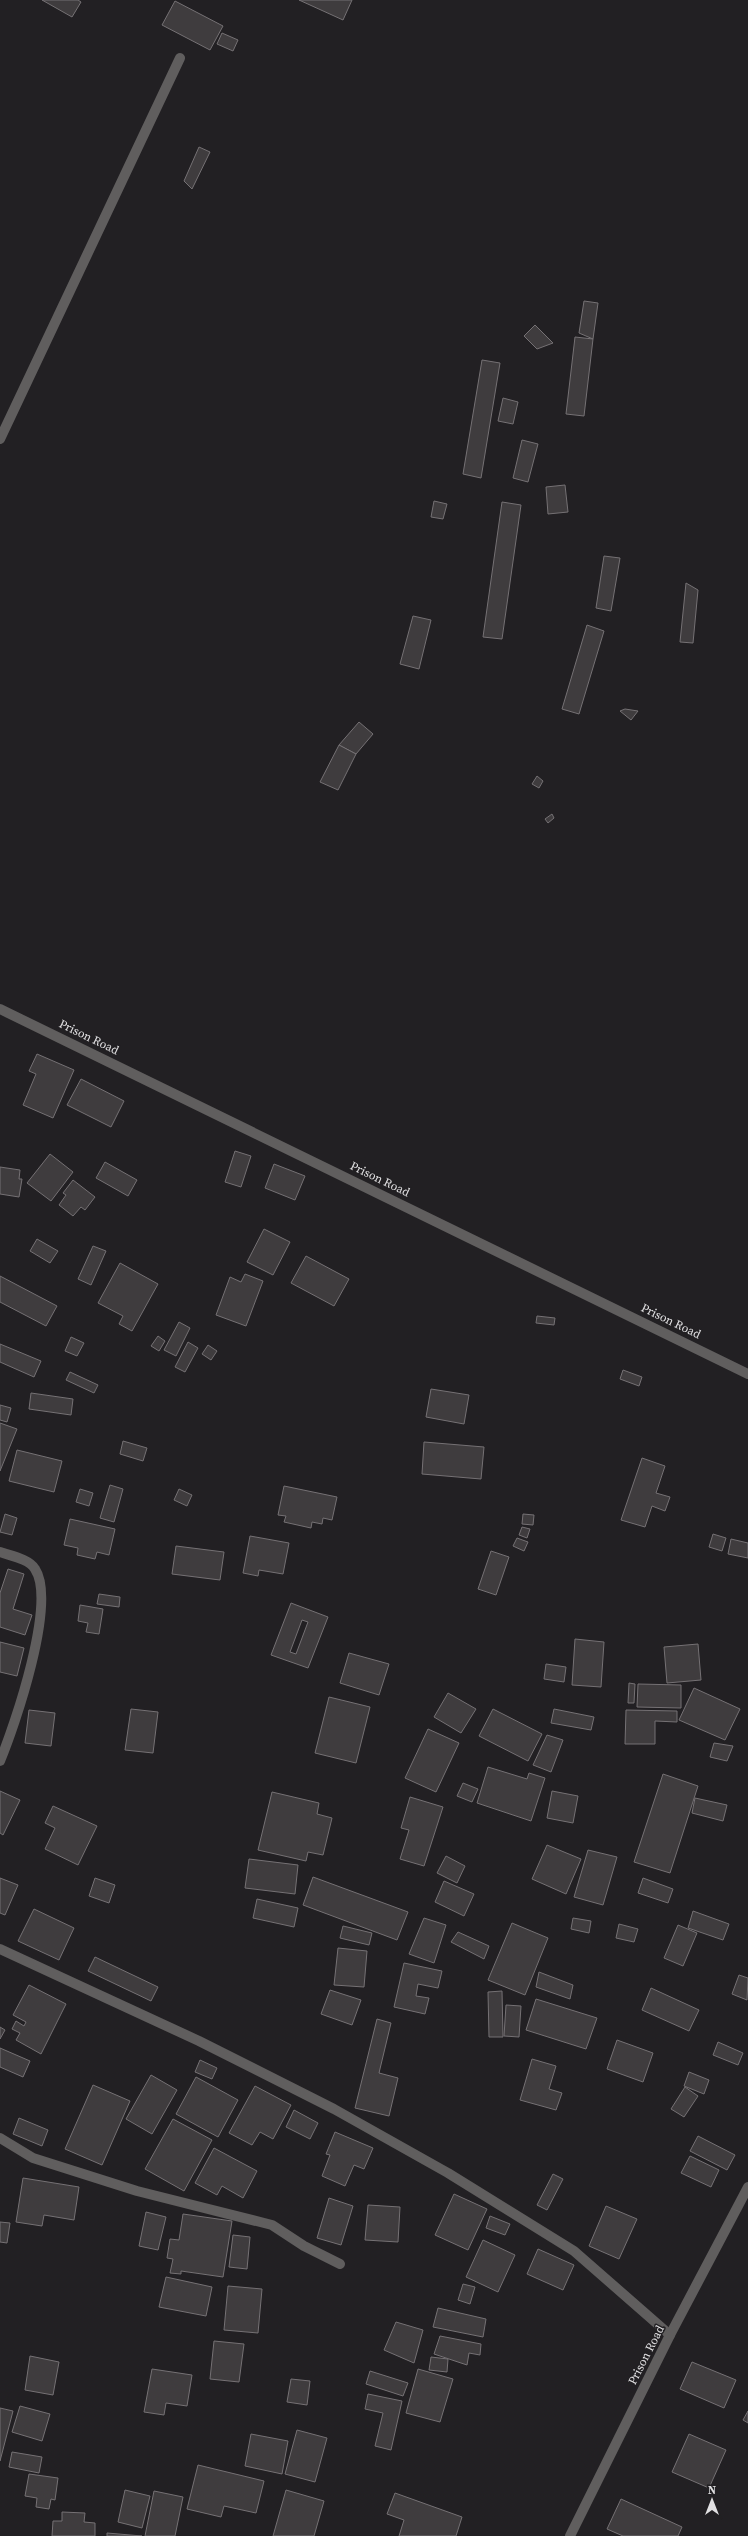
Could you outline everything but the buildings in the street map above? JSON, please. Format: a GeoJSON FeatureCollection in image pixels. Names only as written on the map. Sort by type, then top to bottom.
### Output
{"type":"FeatureCollection","features":[{"type":"Feature","properties":{"kind":"street"},"geometry":{"type":"LineString","coordinates":[[0,439],[180,58]]}},
{"type":"Feature","properties":{"kind":"street","name":"Prison Road"},"geometry":{"type":"LineString","coordinates":[[0,1009],[748,1374]]}},
{"type":"Feature","properties":{"kind":"street"},"geometry":{"type":"LineString","coordinates":[[0,1552],[23,1560],[35,1568],[41,1585],[42,1604],[25,1686],[12,1732],[0,1761]]}},
{"type":"Feature","properties":{"kind":"street"},"geometry":{"type":"LineString","coordinates":[[0,1949],[198,2041],[334,2109],[448,2173],[574,2251],[670,2335]]}},
{"type":"Feature","properties":{"kind":"street"},"geometry":{"type":"LineString","coordinates":[[0,2138],[33,2158],[137,2191],[272,2225],[304,2246],[340,2264]]}},
{"type":"Feature","properties":{"kind":"street","name":"Prison Road"},"geometry":{"type":"LineString","coordinates":[[570,2536],[670,2335],[748,2187]]}}]}
